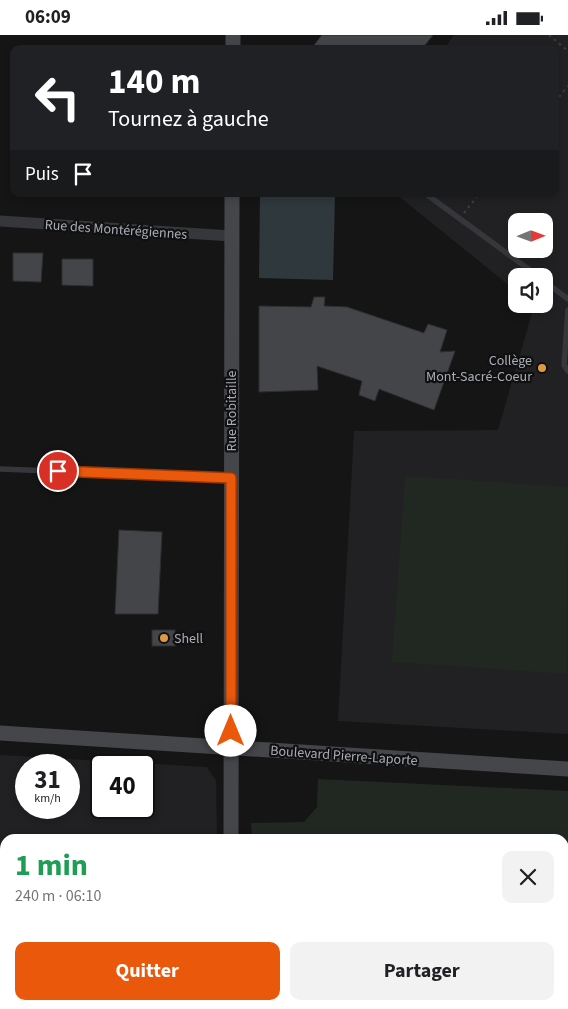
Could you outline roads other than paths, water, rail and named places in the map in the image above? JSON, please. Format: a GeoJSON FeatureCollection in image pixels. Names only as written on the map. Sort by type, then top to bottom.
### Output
{"type":"FeatureCollection","features":[{"type":"Feature","properties":{"kind":"street","name":"Rue Robitaille"},"geometry":{"type":"LineString","coordinates":[[231,834],[232,197]]}},
{"type":"Feature","properties":{"kind":"street","name":"Rue des Montérégiennes"},"geometry":{"type":"LineString","coordinates":[[0,221],[232,236]]}},
{"type":"Feature","properties":{"kind":"street","name":"Boulevard Pierre-Laporte"},"geometry":{"type":"LineString","coordinates":[[0,733],[568,769]]}},
{"type":"Feature","properties":{"kind":"lane"},"geometry":{"type":"LineString","coordinates":[[430,197],[527,268]]}},
{"type":"Feature","properties":{"kind":"lane"},"geometry":{"type":"LineString","coordinates":[[553,288],[568,299]]}},
{"type":"Feature","properties":{"kind":"lane"},"geometry":{"type":"LineString","coordinates":[[568,310],[564,365],[568,371]]}},
{"type":"Feature","properties":{"kind":"lane"},"geometry":{"type":"LineString","coordinates":[[0,469],[231,478]]}},
{"type":"Feature","properties":{"kind":"place","name":"Collège Mont-Sacré-Coeur"},"geometry":{"type":"Point","coordinates":[542,368]}},
{"type":"Feature","properties":{"kind":"place","name":"Shell"},"geometry":{"type":"Point","coordinates":[164,638]}}]}
